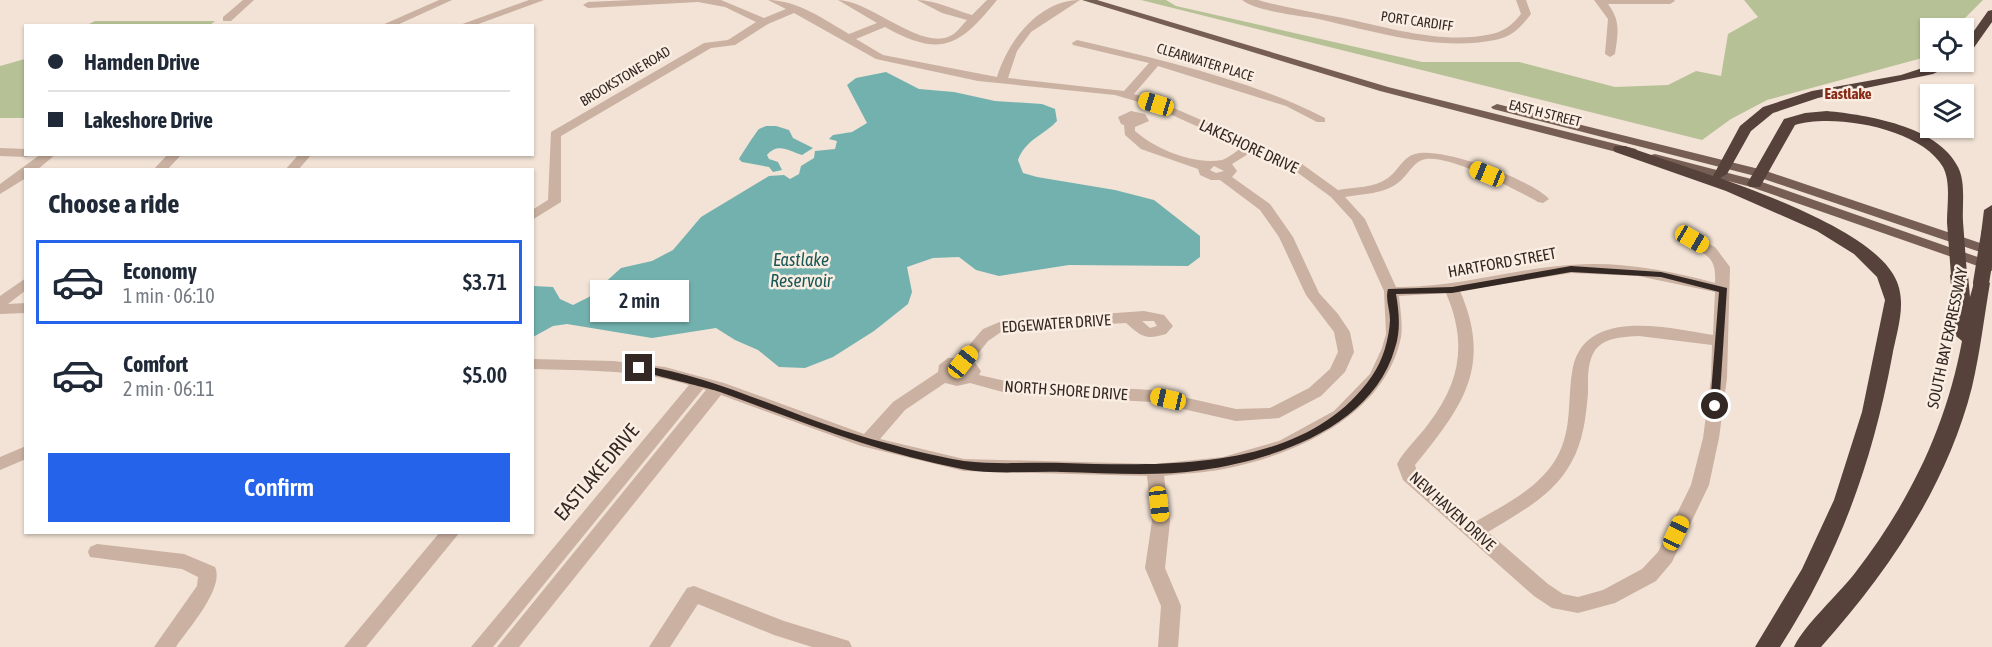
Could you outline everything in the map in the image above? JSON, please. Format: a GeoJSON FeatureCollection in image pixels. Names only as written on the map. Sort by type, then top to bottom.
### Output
{"type":"FeatureCollection","features":[{"type":"Feature","properties":{"kind":"highway"},"geometry":{"type":"LineString","coordinates":[[1974,39],[1992,14]]}},
{"type":"Feature","properties":{"kind":"highway"},"geometry":{"type":"LineString","coordinates":[[1723,169],[1745,129],[1771,109],[1800,99],[1907,79],[1925,72]]}},
{"type":"Feature","properties":{"kind":"highway"},"geometry":{"type":"LineString","coordinates":[[1756,178],[1783,129],[1793,120],[1830,116],[1879,124],[1926,143],[1949,164],[1953,173],[1967,362]]}},
{"type":"Feature","properties":{"kind":"highway"},"geometry":{"type":"LineString","coordinates":[[1620,149],[1716,182],[1831,231],[1871,257],[1885,272],[1893,286],[1894,300],[1869,422],[1853,480],[1828,542],[1793,608],[1767,647]]}},
{"type":"Feature","properties":{"kind":"highway","name":"SOUTH BAY EXPRESSWAY"},"geometry":{"type":"LineString","coordinates":[[1806,647],[1875,565],[1915,503],[1943,444],[1967,362],[1986,275],[1992,210]]}},
{"type":"Feature","properties":{"kind":"main road","name":"EAST H STREET"},"geometry":{"type":"LineString","coordinates":[[1088,0],[1384,89],[1620,149],[1723,169]]}},
{"type":"Feature","properties":{"kind":"main road","name":"EAST H STREET"},"geometry":{"type":"LineString","coordinates":[[1109,0],[1390,80],[1756,178],[1992,252]]}},
{"type":"Feature","properties":{"kind":"main road","name":"EAST H STREET"},"geometry":{"type":"LineString","coordinates":[[1756,178],[1986,275]]}},
{"type":"Feature","properties":{"kind":"street"},"geometry":{"type":"LineString","coordinates":[[222,23],[249,0]]}},
{"type":"Feature","properties":{"kind":"street"},"geometry":{"type":"LineString","coordinates":[[421,0],[432,6]]}},
{"type":"Feature","properties":{"kind":"street"},"geometry":{"type":"LineString","coordinates":[[391,24],[447,0]]}},
{"type":"Feature","properties":{"kind":"street"},"geometry":{"type":"LineString","coordinates":[[468,24],[536,0]]}},
{"type":"Feature","properties":{"kind":"street"},"geometry":{"type":"LineString","coordinates":[[588,5],[694,0]]}},
{"type":"Feature","properties":{"kind":"street"},"geometry":{"type":"LineString","coordinates":[[701,0],[719,1],[737,6],[764,22]]}},
{"type":"Feature","properties":{"kind":"street","name":"LAKESHORE DRIVE"},"geometry":{"type":"LineString","coordinates":[[534,364],[639,368],[699,381],[867,442],[964,465],[1155,470],[1212,465],[1265,453],[1305,437],[1340,415],[1367,390],[1385,363],[1394,327],[1391,291],[1364,228],[1336,194],[1298,167],[1156,104],[1128,95],[1098,88],[954,74],[875,55],[795,9],[773,0]]}},
{"type":"Feature","properties":{"kind":"street"},"geometry":{"type":"LineString","coordinates":[[843,0],[884,24],[930,42],[939,43],[955,38],[992,0]]}},
{"type":"Feature","properties":{"kind":"street"},"geometry":{"type":"LineString","coordinates":[[922,0],[945,11],[972,18]]}},
{"type":"Feature","properties":{"kind":"street"},"geometry":{"type":"LineString","coordinates":[[1002,80],[1012,48],[1026,31],[1048,14],[1075,0]]}},
{"type":"Feature","properties":{"kind":"street","name":"PORT CARDIFF"},"geometry":{"type":"LineString","coordinates":[[1247,0],[1409,36],[1454,40],[1491,37],[1513,29],[1522,22],[1526,14],[1521,0]]}},
{"type":"Feature","properties":{"kind":"street"},"geometry":{"type":"LineString","coordinates":[[1599,0],[1670,1]]}},
{"type":"Feature","properties":{"kind":"street"},"geometry":{"type":"LineString","coordinates":[[1599,0],[1608,10],[1615,26],[1610,54]]}},
{"type":"Feature","properties":{"kind":"street","name":"BROOKSTONE ROAD"},"geometry":{"type":"LineString","coordinates":[[534,215],[554,202],[555,135],[708,45],[730,43],[764,22],[795,9]]}},
{"type":"Feature","properties":{"kind":"street"},"geometry":{"type":"LineString","coordinates":[[847,39],[884,24]]}},
{"type":"Feature","properties":{"kind":"street","name":"CLEARWATER PLACE"},"geometry":{"type":"LineString","coordinates":[[1077,43],[1156,62],[1290,104],[1321,120]]}},
{"type":"Feature","properties":{"kind":"street"},"geometry":{"type":"LineString","coordinates":[[1128,95],[1131,88],[1156,62]]}},
{"type":"Feature","properties":{"kind":"street"},"geometry":{"type":"LineString","coordinates":[[1130,124],[1129,132],[1145,146],[1204,167],[1212,163],[1224,170],[1253,146]]}},
{"type":"Feature","properties":{"kind":"street"},"geometry":{"type":"LineString","coordinates":[[0,152],[24,153]]}},
{"type":"Feature","properties":{"kind":"street"},"geometry":{"type":"LineString","coordinates":[[1336,194],[1392,182],[1418,156],[1427,154],[1447,158],[1543,199]]}},
{"type":"Feature","properties":{"kind":"street"},"geometry":{"type":"LineString","coordinates":[[31,168],[47,156]]}},
{"type":"Feature","properties":{"kind":"street"},"geometry":{"type":"LineString","coordinates":[[161,168],[174,156]]}},
{"type":"Feature","properties":{"kind":"street"},"geometry":{"type":"LineString","coordinates":[[293,168],[304,156]]}},
{"type":"Feature","properties":{"kind":"street","name":"NORTH SHORE DRIVE"},"geometry":{"type":"LineString","coordinates":[[970,378],[1010,388],[1152,396],[1236,415],[1273,414],[1315,392],[1337,372],[1346,352],[1342,332],[1333,317],[1312,295],[1286,237],[1270,213],[1224,170]]}},
{"type":"Feature","properties":{"kind":"street"},"geometry":{"type":"LineString","coordinates":[[0,190],[24,173]]}},
{"type":"Feature","properties":{"kind":"street","name":"NEW HAVEN DRIVE"},"geometry":{"type":"LineString","coordinates":[[1452,290],[1465,317],[1468,356],[1461,385],[1453,404],[1406,464],[1409,475],[1541,590],[1559,602],[1578,605],[1608,597],[1649,575],[1665,557],[1700,485],[1717,396],[1724,290],[1723,267],[1710,250],[1692,239]]}},
{"type":"Feature","properties":{"kind":"street","name":"HARTFORD STREET"},"geometry":{"type":"LineString","coordinates":[[1391,291],[1452,290],[1571,269],[1661,274],[1724,290]]}},
{"type":"Feature","properties":{"kind":"street"},"geometry":{"type":"LineString","coordinates":[[0,303],[24,284]]}},
{"type":"Feature","properties":{"kind":"street"},"geometry":{"type":"LineString","coordinates":[[0,309],[24,308]]}},
{"type":"Feature","properties":{"kind":"street","name":"EDGEWATER DRIVE"},"geometry":{"type":"LineString","coordinates":[[867,442],[899,406],[945,375],[945,369],[950,364],[963,362],[985,333],[997,326],[1130,318]]}},
{"type":"Feature","properties":{"kind":"street"},"geometry":{"type":"LineString","coordinates":[[1475,531],[1537,492],[1555,475],[1565,459],[1581,397],[1584,354],[1592,344],[1606,335],[1635,330],[1721,342]]}},
{"type":"Feature","properties":{"kind":"street"},"geometry":{"type":"LineString","coordinates":[[945,375],[957,381],[970,378],[973,368],[963,362]]}},
{"type":"Feature","properties":{"kind":"street","name":"EASTLAKE DRIVE"},"geometry":{"type":"LineString","coordinates":[[481,647],[699,381]]}},
{"type":"Feature","properties":{"kind":"street"},"geometry":{"type":"LineString","coordinates":[[507,647],[718,387]]}},
{"type":"Feature","properties":{"kind":"street"},"geometry":{"type":"LineString","coordinates":[[0,464],[24,453]]}},
{"type":"Feature","properties":{"kind":"street"},"geometry":{"type":"LineString","coordinates":[[1155,470],[1161,521],[1155,568],[1171,606],[1168,647]]}},
{"type":"Feature","properties":{"kind":"street"},"geometry":{"type":"LineString","coordinates":[[354,647],[449,534]]}},
{"type":"Feature","properties":{"kind":"street"},"geometry":{"type":"LineString","coordinates":[[98,552],[184,562],[208,573],[206,588],[164,647]]}},
{"type":"Feature","properties":{"kind":"street"},"geometry":{"type":"LineString","coordinates":[[659,647],[694,594],[781,629],[842,647]]}},
{"type":"Feature","properties":{"kind":"green space"},"geometry":{"type":"Polygon","coordinates":[[[1141,0],[1166,0],[1176,6],[1422,62],[1519,62],[1615,87],[1668,85],[1696,71],[1721,76],[1728,34],[1758,17],[1744,0],[1983,0],[1965,18],[1920,18],[1920,59],[1767,100],[1731,119],[1702,140],[1141,0]]]}},
{"type":"Feature","properties":{"kind":"green space"},"geometry":{"type":"Polygon","coordinates":[[[95,21],[215,21],[211,24],[89,24],[95,21]]]}},
{"type":"Feature","properties":{"kind":"green space"},"geometry":{"type":"Polygon","coordinates":[[[24,59],[24,118],[0,118],[0,66],[24,59]]]}},
{"type":"Feature","properties":{"kind":"water","name":"Eastlake Reservoir"},"geometry":{"type":"Polygon","coordinates":[[[886,72],[919,89],[954,92],[995,101],[1042,104],[1055,109],[1057,121],[1025,147],[1021,153],[1018,160],[1023,173],[1115,190],[1154,200],[1200,236],[1200,257],[1188,266],[1069,265],[999,276],[976,270],[959,257],[933,258],[907,267],[912,292],[908,304],[874,331],[833,357],[805,368],[779,367],[758,350],[735,340],[716,328],[652,338],[567,324],[553,326],[534,336],[534,286],[553,287],[560,299],[573,305],[589,297],[621,268],[652,261],[673,250],[701,217],[769,176],[784,175],[790,179],[799,174],[801,166],[814,158],[815,151],[835,149],[837,141],[829,139],[833,135],[852,132],[867,123],[847,85],[856,78],[886,72]]]}},
{"type":"Feature","properties":{"kind":"water"},"geometry":{"type":"Polygon","coordinates":[[[766,126],[789,130],[793,138],[813,148],[802,155],[779,148],[771,151],[767,155],[769,159],[778,162],[782,170],[773,172],[769,167],[742,162],[739,159],[752,139],[759,129],[766,126]]]}},
{"type":"Feature","properties":{"kind":"district","name":"Eastlake"},"geometry":{"type":"Point","coordinates":[1848,93]}},
{"type":"Feature","properties":{"kind":"route"},"geometry":{"type":"LineString","coordinates":[[639,368],[665,372],[718,387],[867,442],[964,465],[1178,469],[1223,463],[1265,453],[1305,437],[1340,415],[1367,390],[1385,363],[1394,334],[1394,305],[1391,291],[1452,290],[1571,269],[1661,274],[1724,290],[1719,378],[1715,406]]}}]}
